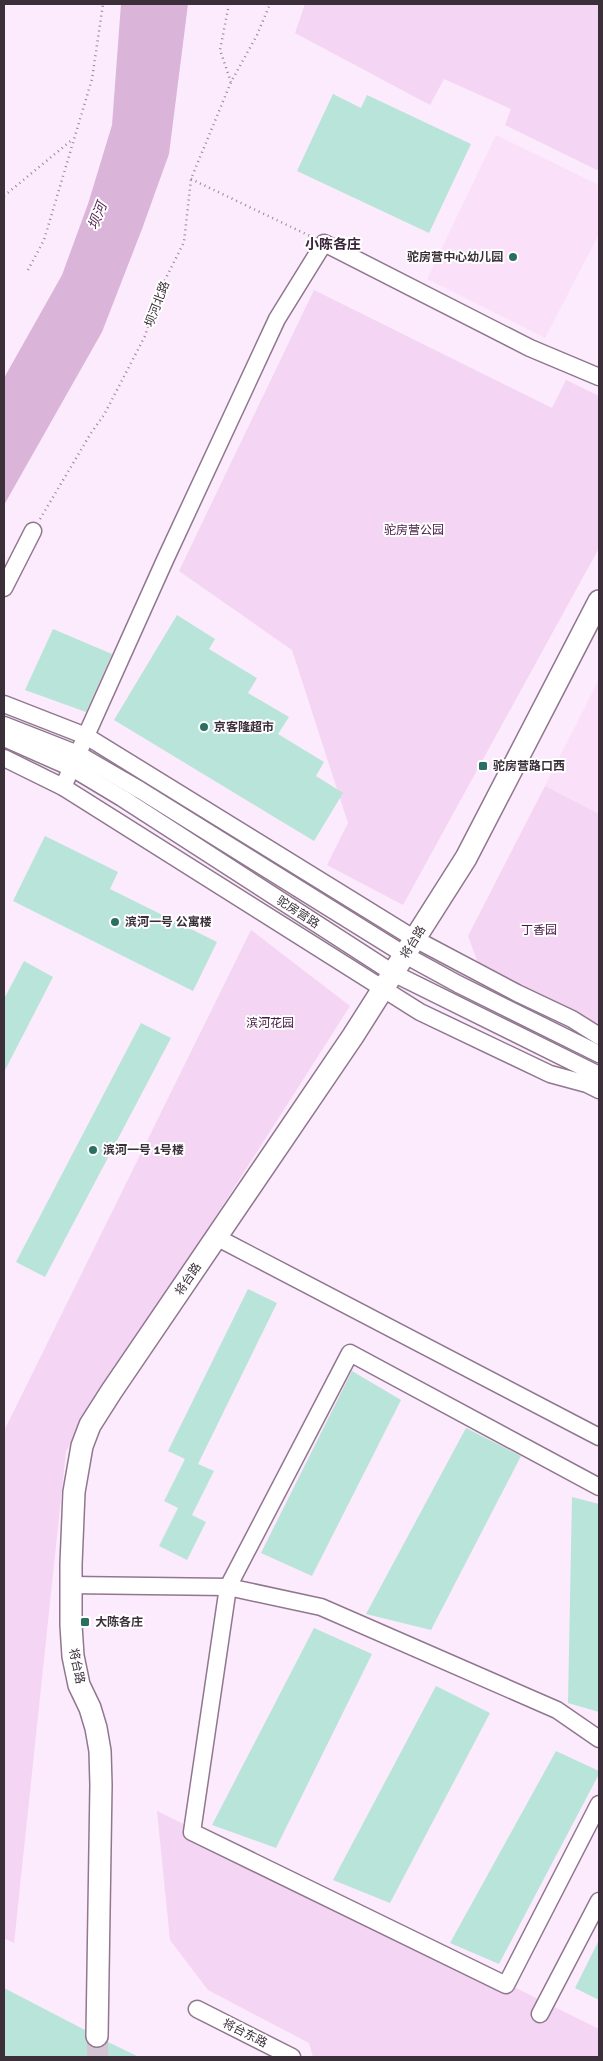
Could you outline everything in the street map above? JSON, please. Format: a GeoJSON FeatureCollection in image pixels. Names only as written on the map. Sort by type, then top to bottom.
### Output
{"type":"FeatureCollection","features":[{"type":"Feature","properties":{"kind":"main road","name":"将台路"},"geometry":{"type":"LineString","coordinates":[[98,2036],[100,1751],[90,1708],[75,1671],[70,1625],[74,1492],[77,1465],[84,1439],[111,1392],[352,1036],[466,858],[599,601]]}},
{"type":"Feature","properties":{"kind":"street"},"geometry":{"type":"LineString","coordinates":[[63,786],[165,560],[277,320],[324,243],[530,348],[599,377]]}},
{"type":"Feature","properties":{"kind":"street"},"geometry":{"type":"LineString","coordinates":[[4,588],[32,531]]}},
{"type":"Feature","properties":{"kind":"street"},"geometry":{"type":"LineString","coordinates":[[4,704],[86,736],[410,947],[517,992],[572,1019],[599,1036]]}},
{"type":"Feature","properties":{"kind":"street","name":"驼房营路"},"geometry":{"type":"LineString","coordinates":[[4,725],[75,761],[140,790],[410,947],[458,984],[599,1054]]}},
{"type":"Feature","properties":{"kind":"street","name":"驼房营路"},"geometry":{"type":"LineString","coordinates":[[4,738],[75,761],[122,798],[388,981],[599,1075]]}},
{"type":"Feature","properties":{"kind":"street"},"geometry":{"type":"LineString","coordinates":[[4,758],[63,786],[388,981],[420,1012],[550,1074],[587,1084],[599,1090]]}},
{"type":"Feature","properties":{"kind":"street"},"geometry":{"type":"LineString","coordinates":[[216,1237],[599,1437]]}},
{"type":"Feature","properties":{"kind":"street"},"geometry":{"type":"LineString","coordinates":[[599,1487],[350,1353],[228,1587],[192,1832],[506,1985],[599,1804]]}},
{"type":"Feature","properties":{"kind":"street"},"geometry":{"type":"LineString","coordinates":[[70,1585],[228,1587],[321,1607],[557,1710],[599,1739]]}},
{"type":"Feature","properties":{"kind":"street"},"geometry":{"type":"LineString","coordinates":[[540,2014],[599,1900]]}},
{"type":"Feature","properties":{"kind":"street","name":"将台东路"},"geometry":{"type":"LineString","coordinates":[[197,2009],[292,2057]]}},
{"type":"Feature","properties":{"kind":"path"},"geometry":{"type":"LineString","coordinates":[[28,270],[44,240],[92,79],[103,4]]}},
{"type":"Feature","properties":{"kind":"path"},"geometry":{"type":"LineString","coordinates":[[230,4],[220,50],[231,82]]}},
{"type":"Feature","properties":{"kind":"path","name":"坝河北路"},"geometry":{"type":"LineString","coordinates":[[32,531],[91,433],[104,415],[145,336],[160,290],[184,242],[191,179],[231,82],[257,35],[270,4]]}},
{"type":"Feature","properties":{"kind":"path"},"geometry":{"type":"LineString","coordinates":[[4,196],[74,138]]}},
{"type":"Feature","properties":{"kind":"path"},"geometry":{"type":"LineString","coordinates":[[191,179],[324,243]]}},
{"type":"Feature","properties":{"kind":"shaded area","name":"驼房营中心幼儿园"},"geometry":{"type":"Polygon","coordinates":[[[496,135],[599,185],[599,234],[545,338],[427,279],[496,135]]]}},
{"type":"Feature","properties":{"kind":"shaded area"},"geometry":{"type":"Polygon","coordinates":[[[599,679],[599,814],[545,786],[599,679]]]}},
{"type":"Feature","properties":{"kind":"green space"},"geometry":{"type":"Polygon","coordinates":[[[305,4],[599,4],[599,171],[505,125],[511,109],[444,79],[430,105],[295,33],[305,4]]]}},
{"type":"Feature","properties":{"kind":"green space","name":"驼房营公园"},"geometry":{"type":"Polygon","coordinates":[[[314,290],[552,408],[566,380],[599,396],[599,548],[403,905],[327,865],[348,823],[292,650],[179,571],[314,290]]]}},
{"type":"Feature","properties":{"kind":"green space","name":"丁香园"},"geometry":{"type":"Polygon","coordinates":[[[545,786],[599,814],[599,1024],[480,968],[468,936],[545,786]]]}},
{"type":"Feature","properties":{"kind":"green space","name":"滨河花园"},"geometry":{"type":"Polygon","coordinates":[[[251,930],[350,1006],[66,1451],[14,1943],[4,1938],[4,1431],[251,930]]]}},
{"type":"Feature","properties":{"kind":"green space"},"geometry":{"type":"Polygon","coordinates":[[[157,1811],[599,2029],[599,2057],[313,2057],[309,2043],[208,1990],[170,1940],[157,1811]]]}},
{"type":"Feature","properties":{"kind":"water","name":"坝河"},"geometry":{"type":"Polygon","coordinates":[[[121,4],[188,4],[169,154],[102,332],[4,505],[4,378],[62,275],[88,204],[112,125],[121,4]]]}},
{"type":"Feature","properties":{"kind":"building"},"geometry":{"type":"Polygon","coordinates":[[[333,94],[361,108],[367,95],[471,144],[429,233],[297,171],[333,94]]]}},
{"type":"Feature","properties":{"kind":"building","name":"京客隆超市"},"geometry":{"type":"Polygon","coordinates":[[[177,615],[215,639],[209,649],[257,678],[248,693],[289,717],[278,734],[324,762],[316,776],[343,793],[314,841],[114,720],[177,615]]]}},
{"type":"Feature","properties":{"kind":"building"},"geometry":{"type":"Polygon","coordinates":[[[53,629],[112,654],[86,712],[25,690],[53,629]]]}},
{"type":"Feature","properties":{"kind":"building","name":"滨河一号 公寓楼"},"geometry":{"type":"Polygon","coordinates":[[[45,836],[118,872],[110,889],[217,942],[193,991],[13,901],[45,836]]]}},
{"type":"Feature","properties":{"kind":"building"},"geometry":{"type":"Polygon","coordinates":[[[24,961],[53,977],[4,1072],[4,999],[24,961]]]}},
{"type":"Feature","properties":{"kind":"building","name":"滨河一号 1号楼"},"geometry":{"type":"Polygon","coordinates":[[[141,1023],[171,1038],[45,1277],[16,1262],[141,1023]]]}},
{"type":"Feature","properties":{"kind":"building"},"geometry":{"type":"Polygon","coordinates":[[[248,1289],[277,1303],[198,1464],[214,1471],[192,1515],[206,1522],[187,1560],[159,1546],[178,1508],[164,1501],[185,1459],[168,1451],[248,1289]]]}},
{"type":"Feature","properties":{"kind":"building"},"geometry":{"type":"Polygon","coordinates":[[[352,1371],[401,1400],[312,1576],[261,1553],[352,1371]]]}},
{"type":"Feature","properties":{"kind":"building"},"geometry":{"type":"Polygon","coordinates":[[[466,1428],[521,1456],[431,1630],[366,1614],[466,1428]]]}},
{"type":"Feature","properties":{"kind":"building"},"geometry":{"type":"Polygon","coordinates":[[[572,1497],[599,1504],[599,1712],[568,1703],[572,1497]]]}},
{"type":"Feature","properties":{"kind":"building"},"geometry":{"type":"Polygon","coordinates":[[[314,1628],[372,1654],[276,1848],[212,1825],[314,1628]]]}},
{"type":"Feature","properties":{"kind":"building"},"geometry":{"type":"Polygon","coordinates":[[[436,1686],[490,1713],[390,1903],[333,1880],[436,1686]]]}},
{"type":"Feature","properties":{"kind":"building"},"geometry":{"type":"Polygon","coordinates":[[[556,1751],[599,1771],[599,1774],[499,1964],[450,1943],[556,1751]]]}},
{"type":"Feature","properties":{"kind":"building"},"geometry":{"type":"Polygon","coordinates":[[[599,1940],[599,2000],[575,1988],[599,1940]]]}},
{"type":"Feature","properties":{"kind":"building"},"geometry":{"type":"Polygon","coordinates":[[[4,1988],[85,2030],[86,2042],[91,2047],[103,2047],[108,2042],[139,2057],[4,2057],[4,1988]]]}},
{"type":"Feature","properties":{"kind":"tunnel"},"geometry":{"type":"LineString","coordinates":[[97,2036],[98,2057]]}},
{"type":"Feature","properties":{"kind":"place","name":"驼房营中心幼儿园"},"geometry":{"type":"Point","coordinates":[513,257]}},
{"type":"Feature","properties":{"kind":"place","name":"京客隆超市"},"geometry":{"type":"Point","coordinates":[204,727]}},
{"type":"Feature","properties":{"kind":"place","name":"驼房营路口西"},"geometry":{"type":"Point","coordinates":[483,766]}},
{"type":"Feature","properties":{"kind":"place","name":"滨河一号 公寓楼"},"geometry":{"type":"Point","coordinates":[115,922]}},
{"type":"Feature","properties":{"kind":"place","name":"滨河一号 1号楼"},"geometry":{"type":"Point","coordinates":[93,1150]}},
{"type":"Feature","properties":{"kind":"place","name":"大陈各庄"},"geometry":{"type":"Point","coordinates":[85,1622]}},
{"type":"Feature","properties":{"kind":"district","name":"小陈各庄"},"geometry":{"type":"Point","coordinates":[333,244]}}]}
